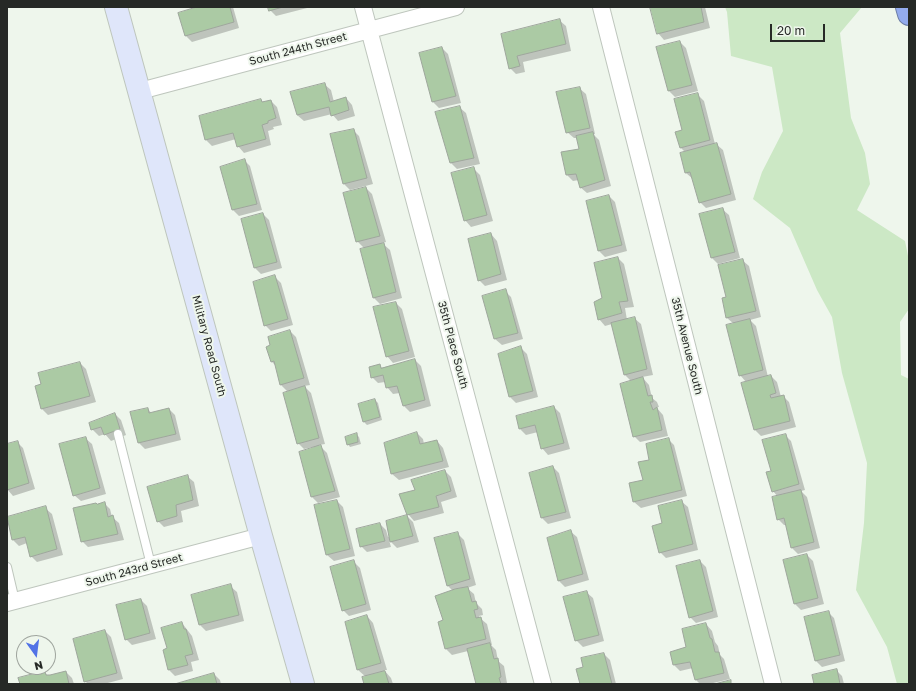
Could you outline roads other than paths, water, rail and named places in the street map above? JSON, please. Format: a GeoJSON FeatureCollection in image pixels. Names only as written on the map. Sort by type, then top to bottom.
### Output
{"type":"FeatureCollection","features":[{"type":"Feature","properties":{"kind":"highway"},"geometry":{"type":"LineString","coordinates":[[907,7],[909,14]]}},
{"type":"Feature","properties":{"kind":"main road","name":"Military Road South"},"geometry":{"type":"LineString","coordinates":[[116,7],[303,684]]}},
{"type":"Feature","properties":{"kind":"street","name":"35th Place South"},"geometry":{"type":"LineString","coordinates":[[363,7],[543,684]]}},
{"type":"Feature","properties":{"kind":"street","name":"South 244th Street"},"geometry":{"type":"LineString","coordinates":[[140,91],[456,7]]}},
{"type":"Feature","properties":{"kind":"street","name":"35th Avenue South"},"geometry":{"type":"LineString","coordinates":[[601,7],[773,684]]}},
{"type":"Feature","properties":{"kind":"street","name":"South 243rd Street"},"geometry":{"type":"LineString","coordinates":[[11,602],[261,536]]}},
{"type":"Feature","properties":{"kind":"lane"},"geometry":{"type":"LineString","coordinates":[[118,434],[151,565]]}},
{"type":"Feature","properties":{"kind":"lane"},"geometry":{"type":"LineString","coordinates":[[7,568],[11,602]]}}]}
